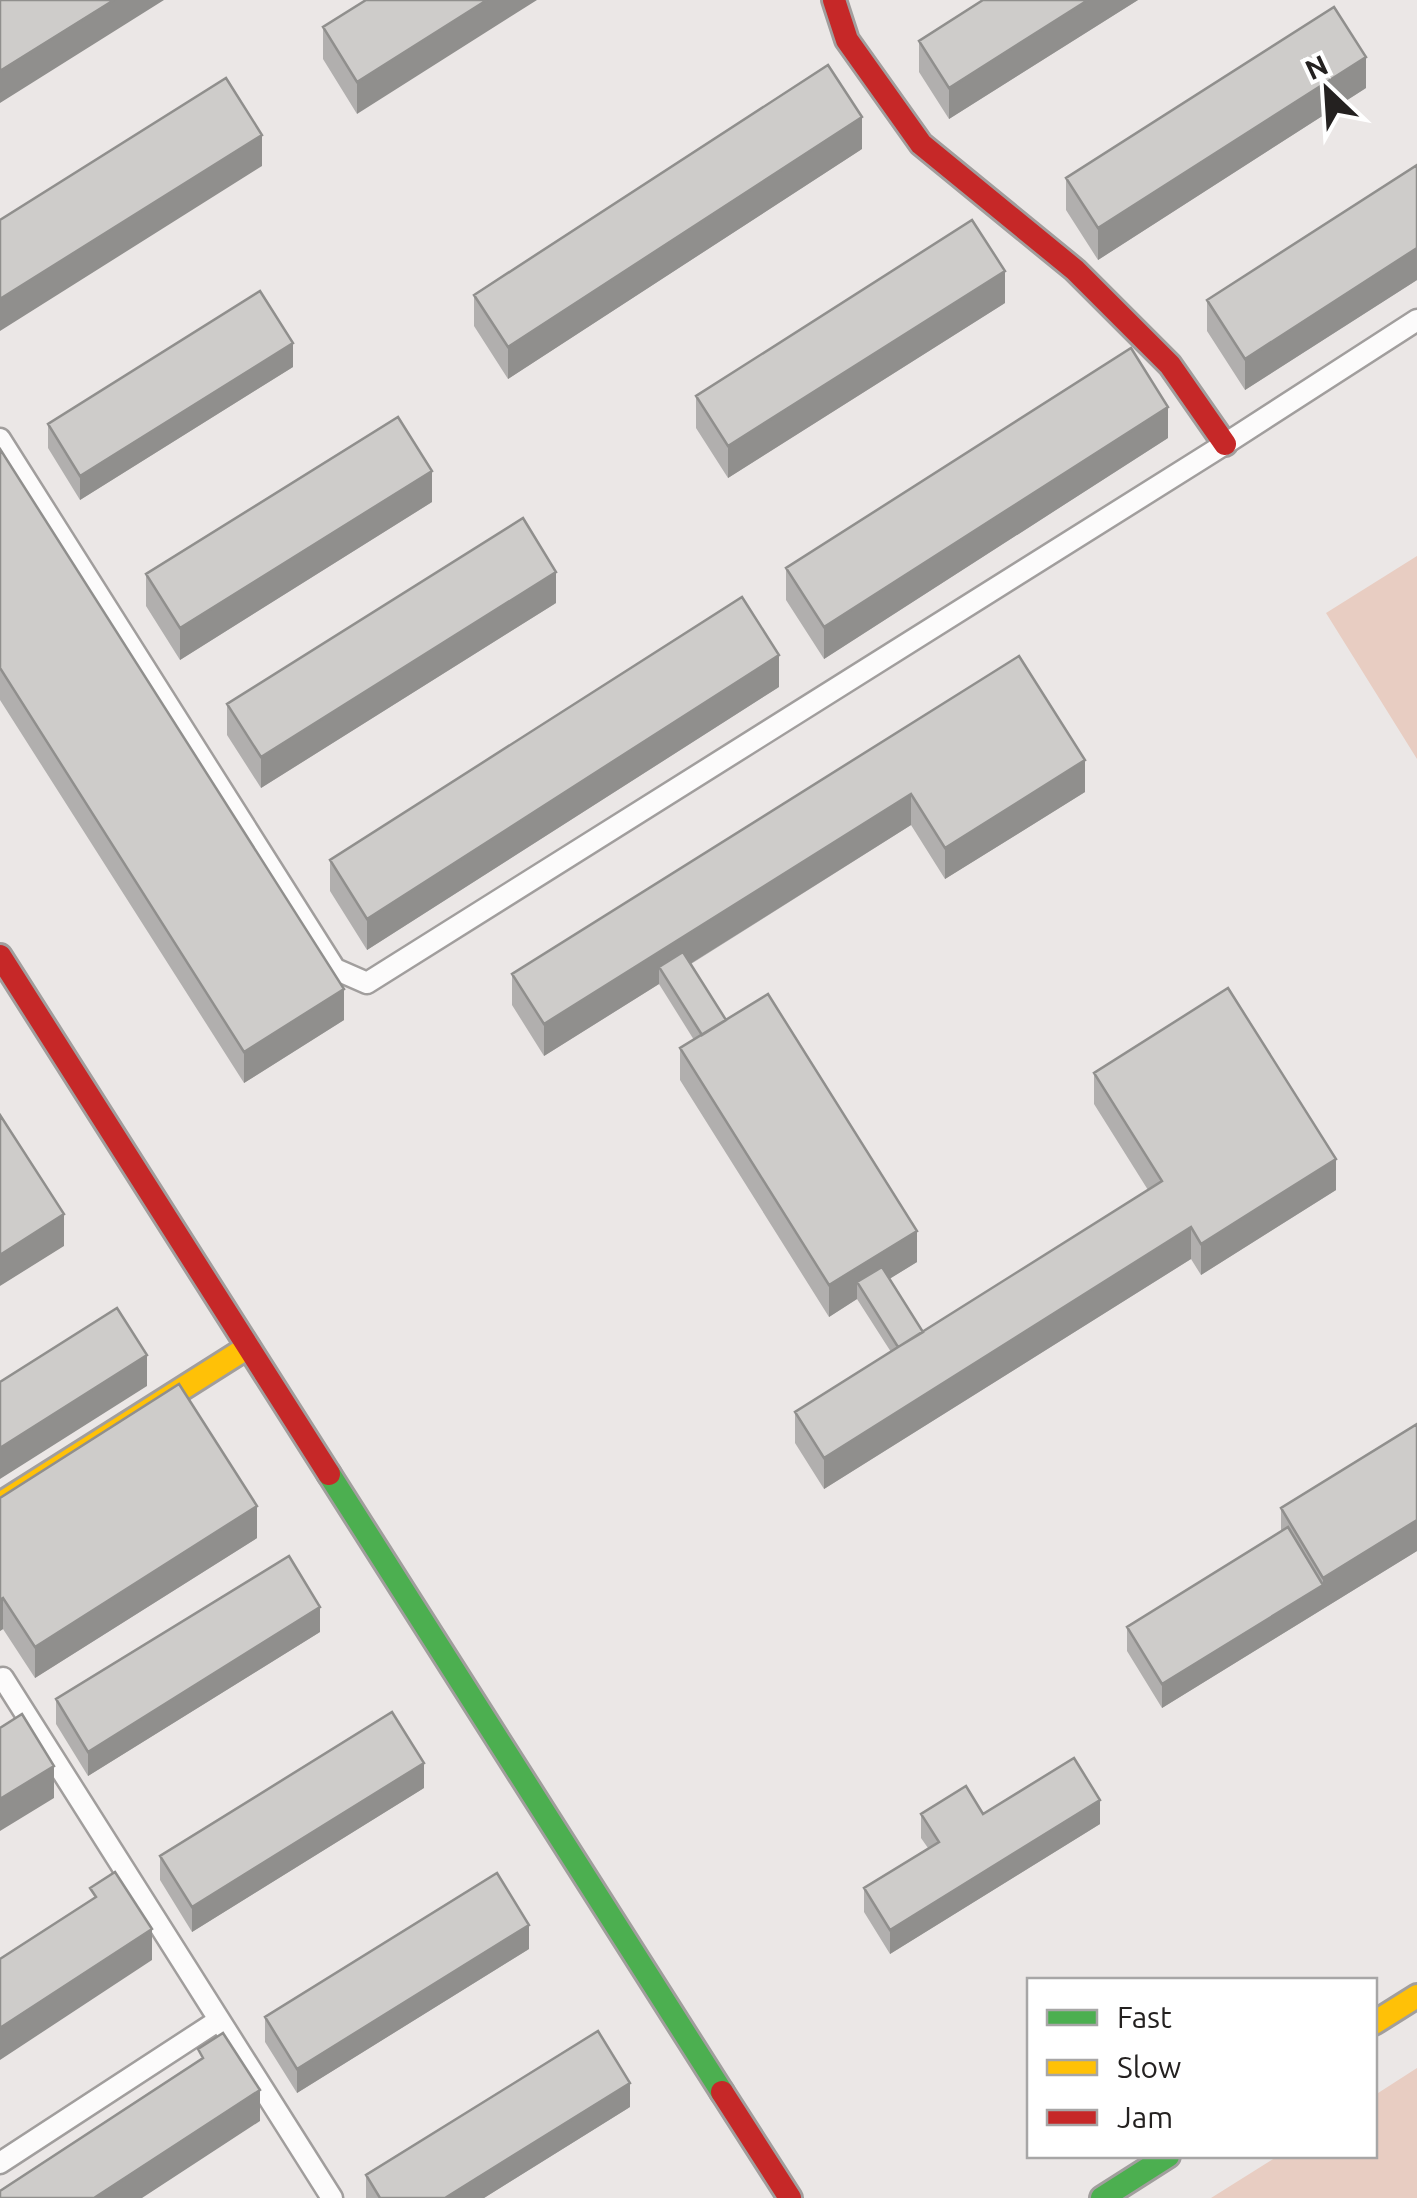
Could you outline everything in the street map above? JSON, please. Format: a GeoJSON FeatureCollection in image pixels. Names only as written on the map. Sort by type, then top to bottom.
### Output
{"type":"FeatureCollection","features":[{"type":"Feature","properties":{"kind":"street"},"geometry":{"type":"LineString","coordinates":[[834,0],[847,40],[920,144],[1075,270],[1170,364],[1225,444]]}},
{"type":"Feature","properties":{"kind":"street"},"geometry":{"type":"LineString","coordinates":[[0,956],[790,2198]]}},
{"type":"Feature","properties":{"kind":"street"},"geometry":{"type":"LineString","coordinates":[[0,1504],[248,1347]]}},
{"type":"Feature","properties":{"kind":"street"},"geometry":{"type":"LineString","coordinates":[[1377,2022],[1417,1996]]}},
{"type":"Feature","properties":{"kind":"street"},"geometry":{"type":"LineString","coordinates":[[1102,2198],[1165,2158]]}},
{"type":"Feature","properties":{"kind":"lane"},"geometry":{"type":"LineString","coordinates":[[0,438],[335,969],[367,983],[1417,320]]}},
{"type":"Feature","properties":{"kind":"lane"},"geometry":{"type":"LineString","coordinates":[[0,1679],[3,1678],[332,2198]]}},
{"type":"Feature","properties":{"kind":"lane"},"geometry":{"type":"LineString","coordinates":[[0,2163],[219,2020]]}},
{"type":"Feature","properties":{"kind":"shaded area"},"geometry":{"type":"Polygon","coordinates":[[[1417,556],[1417,759],[1326,613],[1417,556]]]}},
{"type":"Feature","properties":{"kind":"shaded area"},"geometry":{"type":"Polygon","coordinates":[[[1417,2068],[1417,2198],[1211,2198],[1275,2158],[1377,2158],[1377,2094],[1417,2068]]]}},
{"type":"Feature","properties":{"kind":"building"},"geometry":{"type":"Polygon","coordinates":[[[0,0],[114,0],[0,71],[0,0]]]}},
{"type":"Feature","properties":{"kind":"building"},"geometry":{"type":"Polygon","coordinates":[[[366,0],[487,0],[357,82],[323,27],[366,0]]]}},
{"type":"Feature","properties":{"kind":"building"},"geometry":{"type":"Polygon","coordinates":[[[983,0],[1088,0],[949,88],[919,41],[983,0]]]}},
{"type":"Feature","properties":{"kind":"building"},"geometry":{"type":"Polygon","coordinates":[[[1334,7],[1366,57],[1098,228],[1066,178],[1334,7]]]}},
{"type":"Feature","properties":{"kind":"building"},"geometry":{"type":"Polygon","coordinates":[[[828,65],[862,117],[508,347],[474,295],[828,65]]]}},
{"type":"Feature","properties":{"kind":"building"},"geometry":{"type":"Polygon","coordinates":[[[226,78],[262,135],[0,299],[0,220],[226,78]]]}},
{"type":"Feature","properties":{"kind":"building"},"geometry":{"type":"Polygon","coordinates":[[[1417,165],[1417,248],[1245,359],[1207,300],[1417,165]]]}},
{"type":"Feature","properties":{"kind":"building"},"geometry":{"type":"Polygon","coordinates":[[[972,220],[1005,271],[728,446],[696,396],[972,220]]]}},
{"type":"Feature","properties":{"kind":"building"},"geometry":{"type":"Polygon","coordinates":[[[260,291],[293,343],[80,476],[48,424],[260,291]]]}},
{"type":"Feature","properties":{"kind":"building"},"geometry":{"type":"Polygon","coordinates":[[[1131,348],[1168,407],[824,627],[786,568],[1131,348]]]}},
{"type":"Feature","properties":{"kind":"building"},"geometry":{"type":"Polygon","coordinates":[[[398,417],[432,471],[180,628],[146,574],[398,417]]]}},
{"type":"Feature","properties":{"kind":"building"},"geometry":{"type":"Polygon","coordinates":[[[0,449],[344,989],[244,1052],[0,668],[0,449]]]}},
{"type":"Feature","properties":{"kind":"building"},"geometry":{"type":"Polygon","coordinates":[[[523,518],[556,572],[261,757],[227,704],[523,518]]]}},
{"type":"Feature","properties":{"kind":"building"},"geometry":{"type":"Polygon","coordinates":[[[742,597],[779,655],[367,919],[330,860],[742,597]]]}},
{"type":"Feature","properties":{"kind":"building"},"geometry":{"type":"Polygon","coordinates":[[[1019,656],[1085,760],[945,848],[911,794],[544,1024],[512,974],[1019,656]]]}},
{"type":"Feature","properties":{"kind":"building"},"geometry":{"type":"Polygon","coordinates":[[[683,952],[726,1020],[702,1035],[659,967],[683,952]]]}},
{"type":"Feature","properties":{"kind":"building"},"geometry":{"type":"Polygon","coordinates":[[[1228,988],[1336,1159],[1201,1244],[1191,1227],[824,1458],[795,1412],[1162,1181],[1094,1073],[1228,988]]]}},
{"type":"Feature","properties":{"kind":"building"},"geometry":{"type":"Polygon","coordinates":[[[768,994],[917,1231],[829,1285],[680,1048],[768,994]]]}},
{"type":"Feature","properties":{"kind":"building"},"geometry":{"type":"Polygon","coordinates":[[[0,1115],[64,1214],[0,1255],[0,1115]]]}},
{"type":"Feature","properties":{"kind":"building"},"geometry":{"type":"Polygon","coordinates":[[[882,1267],[923,1332],[898,1347],[857,1282],[882,1267]]]}},
{"type":"Feature","properties":{"kind":"building"},"geometry":{"type":"Polygon","coordinates":[[[117,1308],[147,1355],[0,1448],[0,1382],[117,1308]]]}},
{"type":"Feature","properties":{"kind":"building"},"geometry":{"type":"Polygon","coordinates":[[[179,1384],[257,1506],[35,1647],[3,1598],[0,1600],[0,1498],[179,1384]]]}},
{"type":"Feature","properties":{"kind":"building"},"geometry":{"type":"Polygon","coordinates":[[[1417,1424],[1417,1520],[1323,1578],[1281,1508],[1417,1424]]]}},
{"type":"Feature","properties":{"kind":"building"},"geometry":{"type":"Polygon","coordinates":[[[1288,1527],[1323,1585],[1162,1684],[1127,1627],[1288,1527]]]}},
{"type":"Feature","properties":{"kind":"building"},"geometry":{"type":"Polygon","coordinates":[[[289,1556],[320,1607],[88,1752],[56,1699],[289,1556]]]}},
{"type":"Feature","properties":{"kind":"building"},"geometry":{"type":"Polygon","coordinates":[[[392,1712],[424,1763],[192,1907],[160,1856],[392,1712]]]}},
{"type":"Feature","properties":{"kind":"building"},"geometry":{"type":"Polygon","coordinates":[[[22,1714],[54,1766],[0,1799],[0,1728],[22,1714]]]}},
{"type":"Feature","properties":{"kind":"building"},"geometry":{"type":"Polygon","coordinates":[[[1074,1758],[1100,1800],[890,1930],[864,1888],[939,1842],[921,1814],[966,1786],[983,1814],[1074,1758]]]}},
{"type":"Feature","properties":{"kind":"building"},"geometry":{"type":"Polygon","coordinates":[[[115,1872],[152,1929],[0,2028],[0,1959],[96,1897],[90,1888],[115,1872]]]}},
{"type":"Feature","properties":{"kind":"building"},"geometry":{"type":"Polygon","coordinates":[[[497,1873],[529,1925],[297,2069],[265,2017],[497,1873]]]}},
{"type":"Feature","properties":{"kind":"building"},"geometry":{"type":"Polygon","coordinates":[[[598,2031],[630,2083],[445,2198],[380,2198],[366,2175],[598,2031]]]}},
{"type":"Feature","properties":{"kind":"building"},"geometry":{"type":"Polygon","coordinates":[[[223,2033],[260,2090],[94,2198],[0,2198],[0,2191],[203,2058],[198,2049],[223,2033]]]}},
{"type":"Feature","properties":{"kind":"traffic: fast"},"geometry":{"type":"LineString","coordinates":[[329,1474],[722,2092]]}},
{"type":"Feature","properties":{"kind":"traffic: fast"},"geometry":{"type":"LineString","coordinates":[[1102,2198],[1165,2158]]}},
{"type":"Feature","properties":{"kind":"traffic: slow"},"geometry":{"type":"LineString","coordinates":[[0,1504],[248,1347]]}},
{"type":"Feature","properties":{"kind":"traffic: slow"},"geometry":{"type":"LineString","coordinates":[[1377,2021],[1417,1996]]}},
{"type":"Feature","properties":{"kind":"traffic: jam"},"geometry":{"type":"LineString","coordinates":[[834,0],[847,40],[921,144],[1075,270],[1170,365],[1225,444]]}},
{"type":"Feature","properties":{"kind":"traffic: jam"},"geometry":{"type":"LineString","coordinates":[[0,956],[329,1474]]}},
{"type":"Feature","properties":{"kind":"traffic: jam"},"geometry":{"type":"LineString","coordinates":[[722,2092],[790,2198]]}}]}
